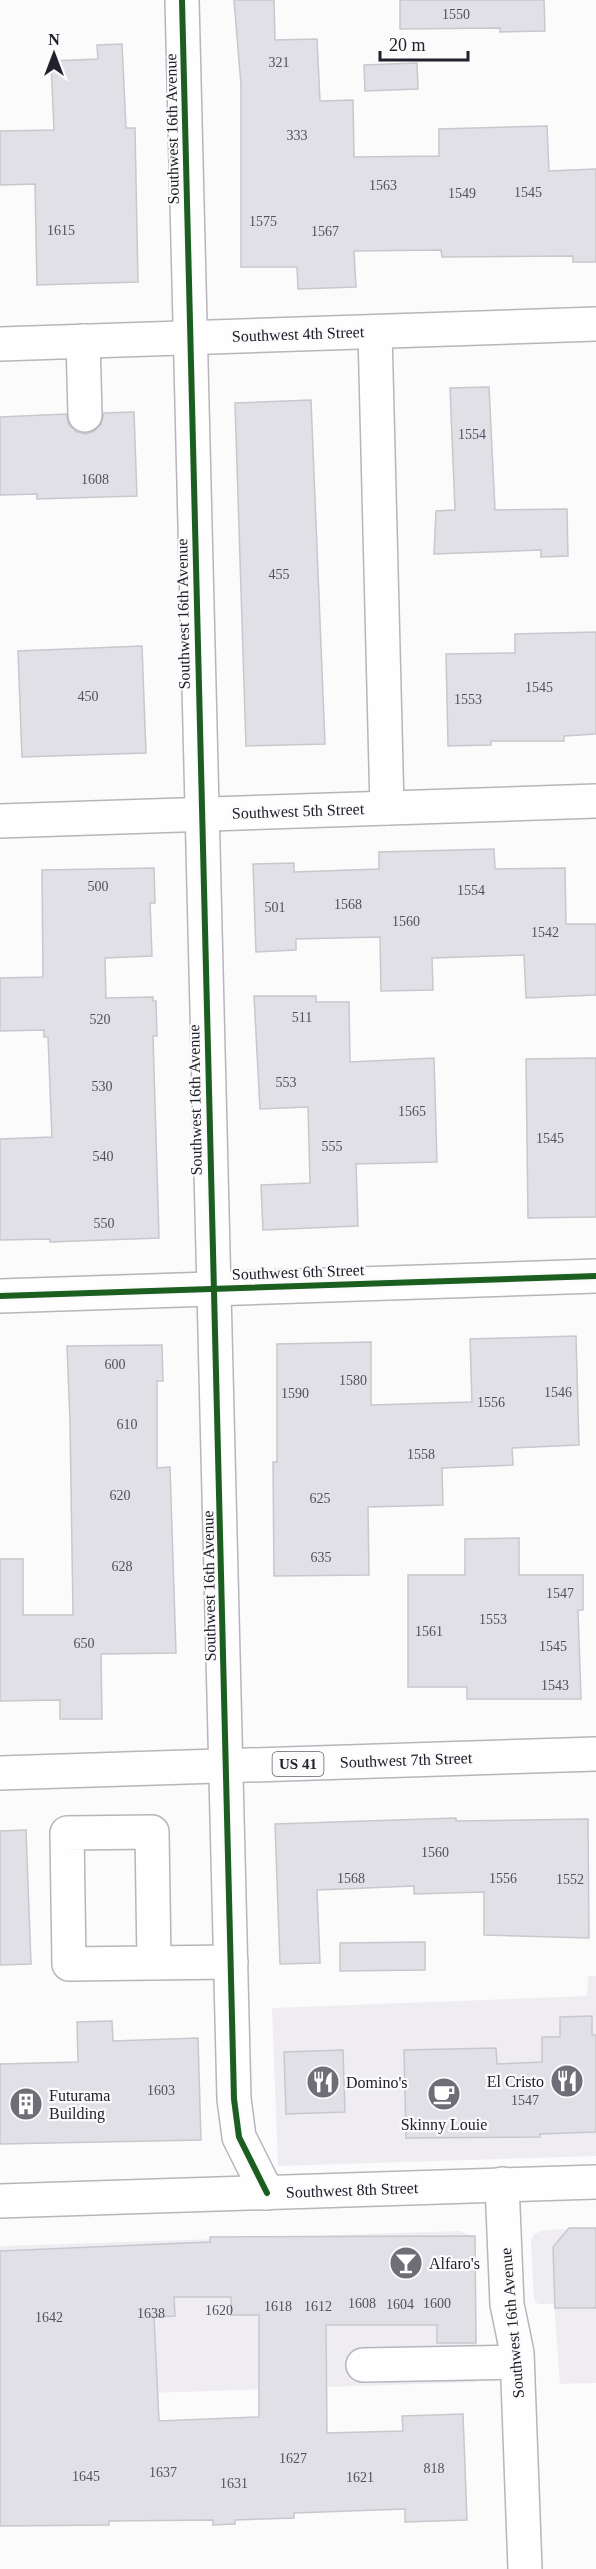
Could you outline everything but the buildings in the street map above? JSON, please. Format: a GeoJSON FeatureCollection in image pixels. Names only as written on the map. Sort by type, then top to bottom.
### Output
{"type":"FeatureCollection","features":[{"type":"Feature","properties":{"kind":"street","name":"Southwest 16th Avenue"},"geometry":{"type":"LineString","coordinates":[[182,0],[236,2120],[244,2149],[267,2193]]}},
{"type":"Feature","properties":{"kind":"street","name":"Southwest 4th Street"},"geometry":{"type":"LineString","coordinates":[[0,344],[596,324]]}},
{"type":"Feature","properties":{"kind":"street"},"geometry":{"type":"LineString","coordinates":[[375,332],[387,808]]}},
{"type":"Feature","properties":{"kind":"street"},"geometry":{"type":"LineString","coordinates":[[83,341],[85,415]]}},
{"type":"Feature","properties":{"kind":"street","name":"Southwest 5th Street"},"geometry":{"type":"LineString","coordinates":[[0,821],[596,801]]}},
{"type":"Feature","properties":{"kind":"street","name":"Southwest 6th Street"},"geometry":{"type":"LineString","coordinates":[[0,1296],[596,1276]]}},
{"type":"Feature","properties":{"kind":"street","name":"Southwest 7th Street"},"geometry":{"type":"LineString","coordinates":[[0,1773],[596,1754]]}},
{"type":"Feature","properties":{"kind":"street"},"geometry":{"type":"LineString","coordinates":[[154,1962],[152,1832],[67,1833],[69,1964],[231,1962]]}},
{"type":"Feature","properties":{"kind":"street","name":"Southwest 8th Street"},"geometry":{"type":"LineString","coordinates":[[0,2201],[596,2182]]}},
{"type":"Feature","properties":{"kind":"street","name":"Southwest 16th Avenue"},"geometry":{"type":"LineString","coordinates":[[502,2184],[507,2304],[518,2362],[525,2569]]}},
{"type":"Feature","properties":{"kind":"street"},"geometry":{"type":"LineString","coordinates":[[363,2365],[518,2362]]}},
{"type":"Feature","properties":{"kind":"shaded area"},"geometry":{"type":"Polygon","coordinates":[[[588,1976],[596,1976],[596,2156],[278,2166],[272,2008],[587,1996],[588,1976]]]}},
{"type":"Feature","properties":{"kind":"shaded area"},"geometry":{"type":"Polygon","coordinates":[[[596,2228],[596,2383],[560,2384],[554,2304],[538,2304],[534,2300],[531,2242],[534,2234],[545,2230],[596,2228]]]}},
{"type":"Feature","properties":{"kind":"shaded area"},"geometry":{"type":"Polygon","coordinates":[[[460,2231],[473,2237],[474,2245],[478,2382],[0,2398],[0,2246],[460,2231]]]}},
{"type":"Feature","properties":{"kind":"cycle path"},"geometry":{"type":"LineString","coordinates":[[182,0],[234,2099],[239,2137],[267,2193]]}},
{"type":"Feature","properties":{"kind":"cycle path"},"geometry":{"type":"LineString","coordinates":[[0,1296],[596,1276]]}},
{"type":"Feature","properties":{"kind":"place","name":"El Cristo"},"geometry":{"type":"Point","coordinates":[567,2081]}},
{"type":"Feature","properties":{"kind":"place","name":"Domino's"},"geometry":{"type":"Point","coordinates":[323,2082]}},
{"type":"Feature","properties":{"kind":"place","name":"Skinny Louie"},"geometry":{"type":"Point","coordinates":[444,2094]}},
{"type":"Feature","properties":{"kind":"place","name":"Futurama Building"},"geometry":{"type":"Point","coordinates":[26,2104]}},
{"type":"Feature","properties":{"kind":"place","name":"Alfaro's"},"geometry":{"type":"Point","coordinates":[406,2263]}}]}
